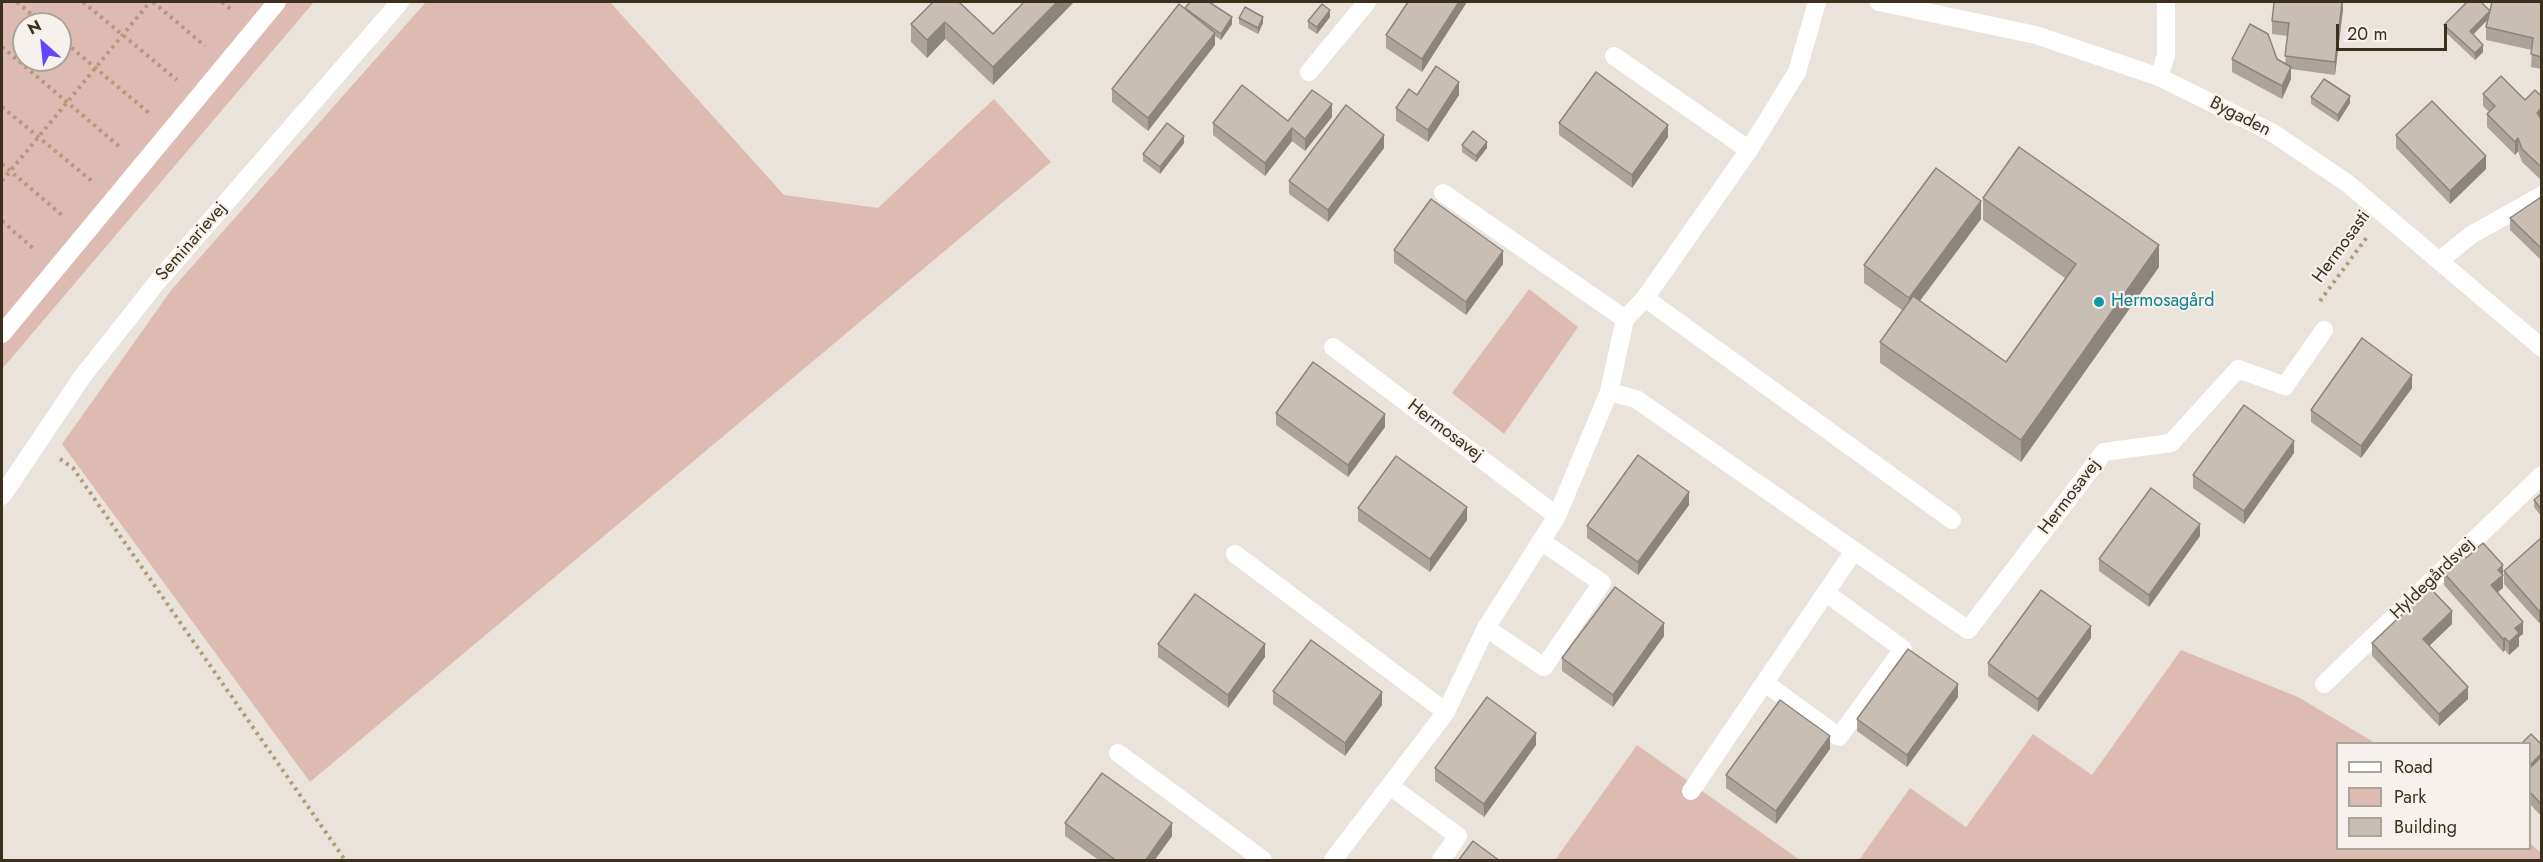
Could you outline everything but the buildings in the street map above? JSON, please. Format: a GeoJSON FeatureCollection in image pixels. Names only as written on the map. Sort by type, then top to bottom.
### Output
{"type":"FeatureCollection","features":[{"type":"Feature","properties":{"kind":"street"},"geometry":{"type":"LineString","coordinates":[[2,334],[276,2]]}},
{"type":"Feature","properties":{"kind":"street","name":"Seminarievej"},"geometry":{"type":"LineString","coordinates":[[2,496],[82,377],[158,280],[400,2]]}},
{"type":"Feature","properties":{"kind":"street"},"geometry":{"type":"LineString","coordinates":[[1310,72],[1367,2]]}},
{"type":"Feature","properties":{"kind":"street"},"geometry":{"type":"LineString","coordinates":[[1333,861],[1446,712],[1486,628],[1557,516],[1609,392],[1625,319],[1645,298],[1749,150],[1797,72],[1817,2]]}},
{"type":"Feature","properties":{"kind":"street","name":"Bygaden"},"geometry":{"type":"LineString","coordinates":[[1879,2],[2036,35],[2159,77],[2273,134],[2347,183],[2541,348]]}},
{"type":"Feature","properties":{"kind":"street"},"geometry":{"type":"LineString","coordinates":[[2159,77],[2166,55],[2166,2]]}},
{"type":"Feature","properties":{"kind":"street"},"geometry":{"type":"LineString","coordinates":[[1614,56],[1749,150]]}},
{"type":"Feature","properties":{"kind":"street"},"geometry":{"type":"LineString","coordinates":[[1443,192],[1625,319]]}},
{"type":"Feature","properties":{"kind":"street"},"geometry":{"type":"LineString","coordinates":[[2440,260],[2471,235],[2541,195]]}},
{"type":"Feature","properties":{"kind":"street"},"geometry":{"type":"LineString","coordinates":[[1645,298],[1952,520]]}},
{"type":"Feature","properties":{"kind":"street","name":"Hermosavej"},"geometry":{"type":"LineString","coordinates":[[1609,392],[1636,399],[1968,630],[2104,452],[2171,443],[2238,369],[2285,386],[2324,330]]}},
{"type":"Feature","properties":{"kind":"street","name":"Hermosavej"},"geometry":{"type":"LineString","coordinates":[[1333,346],[1557,516]]}},
{"type":"Feature","properties":{"kind":"street","name":"Hyldegårdsvej"},"geometry":{"type":"LineString","coordinates":[[2324,684],[2541,475]]}},
{"type":"Feature","properties":{"kind":"street"},"geometry":{"type":"LineString","coordinates":[[1486,628],[1544,667],[1602,583],[1541,542]]}},
{"type":"Feature","properties":{"kind":"street"},"geometry":{"type":"LineString","coordinates":[[1691,791],[1854,551]]}},
{"type":"Feature","properties":{"kind":"street"},"geometry":{"type":"LineString","coordinates":[[1235,554],[1446,712]]}},
{"type":"Feature","properties":{"kind":"street"},"geometry":{"type":"LineString","coordinates":[[1765,683],[1839,737],[1903,649],[1826,593]]}},
{"type":"Feature","properties":{"kind":"street"},"geometry":{"type":"LineString","coordinates":[[1118,753],[1263,861]]}},
{"type":"Feature","properties":{"kind":"street"},"geometry":{"type":"LineString","coordinates":[[1390,786],[1458,836],[1441,861]]}},
{"type":"Feature","properties":{"kind":"path"},"geometry":{"type":"LineString","coordinates":[[17,2],[29,12]]}},
{"type":"Feature","properties":{"kind":"path"},"geometry":{"type":"LineString","coordinates":[[83,2],[198,97]]}},
{"type":"Feature","properties":{"kind":"path"},"geometry":{"type":"LineString","coordinates":[[2,181],[152,2],[226,63]]}},
{"type":"Feature","properties":{"kind":"path"},"geometry":{"type":"LineString","coordinates":[[2,47],[141,165]]}},
{"type":"Feature","properties":{"kind":"path"},"geometry":{"type":"LineString","coordinates":[[72,48],[170,130]]}},
{"type":"Feature","properties":{"kind":"path"},"geometry":{"type":"LineString","coordinates":[[2,106],[113,199]]}},
{"type":"Feature","properties":{"kind":"path"},"geometry":{"type":"LineString","coordinates":[[2,164],[84,233]]}},
{"type":"Feature","properties":{"kind":"path","name":"Hermosasti"},"geometry":{"type":"LineString","coordinates":[[2324,330],[2317,305],[2384,214]]}},
{"type":"Feature","properties":{"kind":"path"},"geometry":{"type":"LineString","coordinates":[[2,221],[56,268]]}},
{"type":"Feature","properties":{"kind":"path"},"geometry":{"type":"LineString","coordinates":[[37,443],[73,468],[345,861]]}},
{"type":"Feature","properties":{"kind":"green space"},"geometry":{"type":"Polygon","coordinates":[[[2,2],[314,2],[2,369],[2,2]]]}},
{"type":"Feature","properties":{"kind":"green space"},"geometry":{"type":"Polygon","coordinates":[[[426,2],[610,2],[784,195],[878,208],[994,99],[1051,162],[310,782],[62,444],[172,289],[426,2]]]}},
{"type":"Feature","properties":{"kind":"green space"},"geometry":{"type":"Polygon","coordinates":[[[1529,289],[1578,327],[1504,434],[1452,393],[1529,289]]]}},
{"type":"Feature","properties":{"kind":"green space"},"geometry":{"type":"Polygon","coordinates":[[[2181,650],[2298,697],[2373,742],[2336,742],[2336,850],[2531,850],[2531,844],[2541,853],[2541,860],[1859,860],[1910,788],[1966,827],[2033,734],[2092,775],[2181,650]]]}},
{"type":"Feature","properties":{"kind":"green space"},"geometry":{"type":"Polygon","coordinates":[[[1637,745],[1800,860],[1555,860],[1637,745]]]}},
{"type":"Feature","properties":{"kind":"place","name":"Hermosagård"},"geometry":{"type":"Point","coordinates":[2099,302]}}]}
